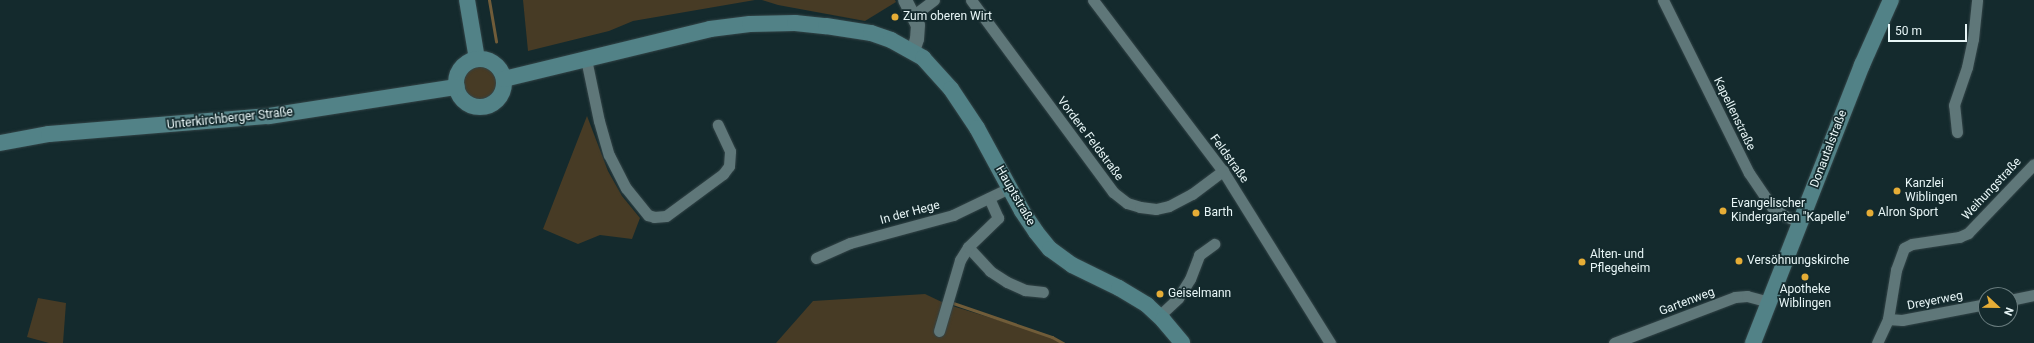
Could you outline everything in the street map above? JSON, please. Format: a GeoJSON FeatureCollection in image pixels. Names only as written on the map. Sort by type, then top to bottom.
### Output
{"type":"FeatureCollection","features":[{"type":"Feature","properties":{"kind":"main road"},"geometry":{"type":"LineString","coordinates":[[468,0],[477,59]]}},
{"type":"Feature","properties":{"kind":"main road","name":"Donautalstraße"},"geometry":{"type":"LineString","coordinates":[[1753,343],[1868,52],[1891,0]]}},
{"type":"Feature","properties":{"kind":"main road"},"geometry":{"type":"LineString","coordinates":[[504,79],[710,29],[750,24],[795,23],[848,28],[881,36],[907,48]]}},
{"type":"Feature","properties":{"kind":"main road","name":"Hauptstraße"},"geometry":{"type":"LineString","coordinates":[[907,48],[935,70],[958,99],[977,128],[1009,188],[1036,232],[1058,255],[1081,270],[1137,299],[1159,316],[1182,343]]}},
{"type":"Feature","properties":{"kind":"main road"},"geometry":{"type":"LineString","coordinates":[[477,59],[492,62],[502,72],[504,79],[502,94],[498,100],[485,106],[471,105],[464,101],[457,87],[459,72],[467,63],[477,59]]}},
{"type":"Feature","properties":{"kind":"main road","name":"Unterkirchberger Straße"},"geometry":{"type":"LineString","coordinates":[[1,142],[49,134],[269,116],[457,87]]}},
{"type":"Feature","properties":{"kind":"street"},"geometry":{"type":"LineString","coordinates":[[906,0],[918,25],[918,34],[907,48]]}},
{"type":"Feature","properties":{"kind":"street"},"geometry":{"type":"LineString","coordinates":[[914,15],[934,0]]}},
{"type":"Feature","properties":{"kind":"street","name":"Vordere Feldstraße"},"geometry":{"type":"LineString","coordinates":[[971,0],[1113,192],[1127,203],[1156,209],[1169,206],[1192,194],[1223,171]]}},
{"type":"Feature","properties":{"kind":"street","name":"Feldstraße"},"geometry":{"type":"LineString","coordinates":[[1093,0],[1223,171],[1330,343]]}},
{"type":"Feature","properties":{"kind":"street","name":"Kapellenstraße"},"geometry":{"type":"LineString","coordinates":[[1663,0],[1749,173],[1772,207],[1785,216],[1801,222]]}},
{"type":"Feature","properties":{"kind":"street"},"geometry":{"type":"LineString","coordinates":[[1957,132],[1954,105],[1967,68],[1974,39],[1977,0]]}},
{"type":"Feature","properties":{"kind":"street"},"geometry":{"type":"LineString","coordinates":[[586,59],[599,121],[609,155],[626,188],[648,216],[666,216],[723,174],[728,166],[730,151],[718,125]]}},
{"type":"Feature","properties":{"kind":"street","name":"Weihungstraße"},"geometry":{"type":"LineString","coordinates":[[1879,342],[1888,319],[1896,270],[1904,248],[1915,243],[1968,234],[2034,164]]}},
{"type":"Feature","properties":{"kind":"street","name":"In der Hege"},"geometry":{"type":"LineString","coordinates":[[816,258],[850,243],[953,215],[1009,188]]}},
{"type":"Feature","properties":{"kind":"street"},"geometry":{"type":"LineString","coordinates":[[939,331],[955,274],[968,247],[998,218],[989,198]]}},
{"type":"Feature","properties":{"kind":"street"},"geometry":{"type":"LineString","coordinates":[[1159,316],[1178,298],[1190,279],[1199,255],[1214,244]]}},
{"type":"Feature","properties":{"kind":"street"},"geometry":{"type":"LineString","coordinates":[[968,247],[990,271],[1007,282],[1025,290],[1043,292]]}},
{"type":"Feature","properties":{"kind":"street"},"geometry":{"type":"LineString","coordinates":[[2018,298],[2034,295]]}},
{"type":"Feature","properties":{"kind":"street","name":"Gartenweg"},"geometry":{"type":"LineString","coordinates":[[1614,343],[1735,297],[1747,296],[1770,302]]}},
{"type":"Feature","properties":{"kind":"street","name":"Dreyerweg"},"geometry":{"type":"LineString","coordinates":[[1888,319],[1902,320],[1978,306]]}},
{"type":"Feature","properties":{"kind":"shaded area"},"geometry":{"type":"Polygon","coordinates":[[[523,0],[755,0],[633,21],[609,31],[528,51],[523,0]]]}},
{"type":"Feature","properties":{"kind":"shaded area"},"geometry":{"type":"Polygon","coordinates":[[[762,0],[895,0],[896,2],[865,21],[778,5],[762,0]]]}},
{"type":"Feature","properties":{"kind":"shaded area"},"geometry":{"type":"Polygon","coordinates":[[[480,59],[489,61],[497,66],[502,74],[504,83],[502,92],[497,100],[489,105],[480,107],[471,105],[463,100],[458,92],[456,83],[458,74],[463,66],[471,61],[480,59]]]}},
{"type":"Feature","properties":{"kind":"shaded area"},"geometry":{"type":"Polygon","coordinates":[[[587,116],[608,171],[622,196],[640,218],[632,239],[600,235],[578,244],[543,229],[587,116]]]}},
{"type":"Feature","properties":{"kind":"shaded area"},"geometry":{"type":"Polygon","coordinates":[[[925,294],[946,304],[1049,336],[1063,343],[776,343],[813,301],[925,294]]]}},
{"type":"Feature","properties":{"kind":"shaded area"},"geometry":{"type":"Polygon","coordinates":[[[38,298],[66,303],[63,343],[49,343],[27,337],[38,298]]]}},
{"type":"Feature","properties":{"kind":"waterway"},"geometry":{"type":"LineString","coordinates":[[489,0],[496,41]]}},
{"type":"Feature","properties":{"kind":"waterway"},"geometry":{"type":"LineString","coordinates":[[953,303],[1052,337],[1063,343]]}},
{"type":"Feature","properties":{"kind":"place","name":"Zum oberen Wirt"},"geometry":{"type":"Point","coordinates":[895,17]}},
{"type":"Feature","properties":{"kind":"place","name":"Kanzlei Wiblingen"},"geometry":{"type":"Point","coordinates":[1897,191]}},
{"type":"Feature","properties":{"kind":"place","name":"Evangelischer Kindergarten \"Kapelle\""},"geometry":{"type":"Point","coordinates":[1723,211]}},
{"type":"Feature","properties":{"kind":"place","name":"Barth"},"geometry":{"type":"Point","coordinates":[1196,213]}},
{"type":"Feature","properties":{"kind":"place","name":"Alron Sport"},"geometry":{"type":"Point","coordinates":[1870,213]}},
{"type":"Feature","properties":{"kind":"place","name":"Versöhnungskirche"},"geometry":{"type":"Point","coordinates":[1739,261]}},
{"type":"Feature","properties":{"kind":"place","name":"Alten- und Pflegeheim"},"geometry":{"type":"Point","coordinates":[1582,262]}},
{"type":"Feature","properties":{"kind":"place","name":"Apotheke Wiblingen"},"geometry":{"type":"Point","coordinates":[1805,277]}},
{"type":"Feature","properties":{"kind":"place","name":"Geiselmann"},"geometry":{"type":"Point","coordinates":[1160,294]}}]}
